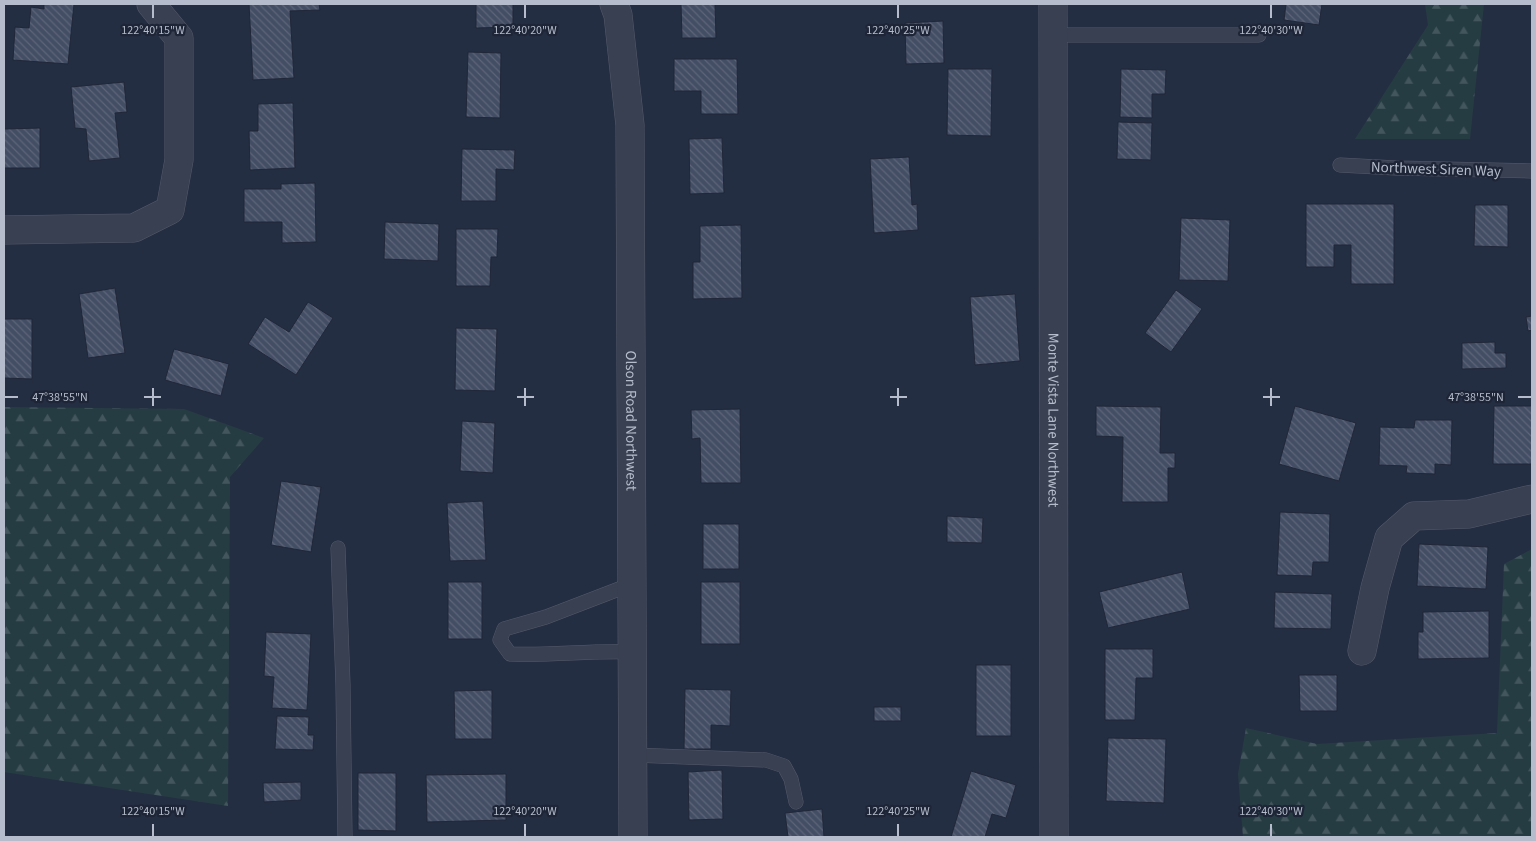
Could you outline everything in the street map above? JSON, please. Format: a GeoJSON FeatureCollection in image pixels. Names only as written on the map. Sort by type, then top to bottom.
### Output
{"type":"FeatureCollection","features":[{"type":"Feature","properties":{"kind":"street"},"geometry":{"type":"LineString","coordinates":[[4,230],[134,228],[170,210],[179,160],[179,38],[151,4]]}},
{"type":"Feature","properties":{"kind":"street","name":"Olson Road Northwest"},"geometry":{"type":"LineString","coordinates":[[614,4],[618,15],[630,126],[633,837]]}},
{"type":"Feature","properties":{"kind":"street","name":"Monte Vista Lane Northwest"},"geometry":{"type":"LineString","coordinates":[[1053,4],[1054,837]]}},
{"type":"Feature","properties":{"kind":"street"},"geometry":{"type":"LineString","coordinates":[[1362,651],[1375,588],[1389,538],[1414,516],[1469,514],[1532,499]]}},
{"type":"Feature","properties":{"kind":"lane"},"geometry":{"type":"LineString","coordinates":[[1053,35],[1259,35]]}},
{"type":"Feature","properties":{"kind":"lane","name":"Northwest Siren Way"},"geometry":{"type":"LineString","coordinates":[[1340,165],[1532,171]]}},
{"type":"Feature","properties":{"kind":"lane"},"geometry":{"type":"LineString","coordinates":[[338,548],[343,684],[345,837]]}},
{"type":"Feature","properties":{"kind":"lane"},"geometry":{"type":"LineString","coordinates":[[632,584],[546,617],[504,628],[500,640],[510,654],[632,652]]}},
{"type":"Feature","properties":{"kind":"lane"},"geometry":{"type":"LineString","coordinates":[[632,755],[766,760],[784,766],[792,779],[796,802]]}},
{"type":"Feature","properties":{"kind":"green space"},"geometry":{"type":"Polygon","coordinates":[[[1425,4],[1484,4],[1470,139],[1355,139],[1428,25],[1425,4]]]}},
{"type":"Feature","properties":{"kind":"green space"},"geometry":{"type":"Polygon","coordinates":[[[4,407],[184,409],[264,438],[230,477],[228,806],[4,772],[4,407]]]}},
{"type":"Feature","properties":{"kind":"green space"},"geometry":{"type":"Polygon","coordinates":[[[1532,549],[1532,837],[1243,837],[1238,774],[1246,728],[1317,744],[1497,733],[1504,564],[1532,549]]]}},
{"type":"Feature","properties":{"kind":"building"},"geometry":{"type":"Polygon","coordinates":[[[44,4],[74,4],[68,64],[13,60],[15,27],[29,28],[31,7],[44,9],[44,4]]]}},
{"type":"Feature","properties":{"kind":"building"},"geometry":{"type":"Polygon","coordinates":[[[249,4],[319,4],[320,10],[290,11],[294,78],[253,80],[249,4]]]}},
{"type":"Feature","properties":{"kind":"building"},"geometry":{"type":"Polygon","coordinates":[[[476,4],[513,4],[513,27],[476,28],[476,4]]]}},
{"type":"Feature","properties":{"kind":"building"},"geometry":{"type":"Polygon","coordinates":[[[681,4],[715,4],[716,38],[682,38],[681,4]]]}},
{"type":"Feature","properties":{"kind":"building"},"geometry":{"type":"Polygon","coordinates":[[[1286,4],[1322,4],[1319,25],[1284,20],[1286,4]]]}},
{"type":"Feature","properties":{"kind":"building"},"geometry":{"type":"Polygon","coordinates":[[[943,21],[944,63],[906,64],[905,23],[943,21]]]}},
{"type":"Feature","properties":{"kind":"building"},"geometry":{"type":"Polygon","coordinates":[[[468,52],[501,53],[500,118],[466,117],[468,52]]]}},
{"type":"Feature","properties":{"kind":"building"},"geometry":{"type":"Polygon","coordinates":[[[674,59],[737,59],[738,114],[701,114],[701,91],[674,91],[674,59]]]}},
{"type":"Feature","properties":{"kind":"building"},"geometry":{"type":"Polygon","coordinates":[[[948,69],[992,69],[991,136],[947,135],[948,69]]]}},
{"type":"Feature","properties":{"kind":"building"},"geometry":{"type":"Polygon","coordinates":[[[1121,69],[1166,70],[1165,94],[1152,94],[1152,118],[1120,117],[1121,69]]]}},
{"type":"Feature","properties":{"kind":"building"},"geometry":{"type":"Polygon","coordinates":[[[124,82],[127,112],[115,113],[120,158],[89,161],[86,129],[75,128],[71,87],[124,82]]]}},
{"type":"Feature","properties":{"kind":"building"},"geometry":{"type":"Polygon","coordinates":[[[293,103],[295,168],[250,170],[249,131],[258,131],[258,104],[293,103]]]}},
{"type":"Feature","properties":{"kind":"building"},"geometry":{"type":"Polygon","coordinates":[[[1118,122],[1152,123],[1151,160],[1117,159],[1118,122]]]}},
{"type":"Feature","properties":{"kind":"building"},"geometry":{"type":"Polygon","coordinates":[[[40,128],[40,168],[4,168],[4,129],[40,128]]]}},
{"type":"Feature","properties":{"kind":"building"},"geometry":{"type":"Polygon","coordinates":[[[722,138],[724,193],[690,194],[689,139],[722,138]]]}},
{"type":"Feature","properties":{"kind":"building"},"geometry":{"type":"Polygon","coordinates":[[[462,149],[515,150],[514,170],[496,169],[496,201],[461,201],[462,149]]]}},
{"type":"Feature","properties":{"kind":"building"},"geometry":{"type":"Polygon","coordinates":[[[909,157],[912,205],[917,204],[918,230],[874,233],[870,159],[909,157]]]}},
{"type":"Feature","properties":{"kind":"building"},"geometry":{"type":"Polygon","coordinates":[[[315,183],[316,242],[282,243],[282,222],[244,222],[244,189],[281,189],[281,184],[315,183]]]}},
{"type":"Feature","properties":{"kind":"building"},"geometry":{"type":"Polygon","coordinates":[[[1306,204],[1394,204],[1394,284],[1351,284],[1351,245],[1334,245],[1334,267],[1306,267],[1306,204]]]}},
{"type":"Feature","properties":{"kind":"building"},"geometry":{"type":"Polygon","coordinates":[[[1475,205],[1508,205],[1508,247],[1474,246],[1475,205]]]}},
{"type":"Feature","properties":{"kind":"building"},"geometry":{"type":"Polygon","coordinates":[[[1181,218],[1230,220],[1228,281],[1179,280],[1181,218]]]}},
{"type":"Feature","properties":{"kind":"building"},"geometry":{"type":"Polygon","coordinates":[[[385,222],[439,224],[438,261],[384,259],[385,222]]]}},
{"type":"Feature","properties":{"kind":"building"},"geometry":{"type":"Polygon","coordinates":[[[741,225],[742,298],[693,299],[693,262],[700,262],[700,226],[741,225]]]}},
{"type":"Feature","properties":{"kind":"building"},"geometry":{"type":"Polygon","coordinates":[[[456,229],[498,229],[497,257],[491,257],[490,286],[456,286],[456,229]]]}},
{"type":"Feature","properties":{"kind":"building"},"geometry":{"type":"Polygon","coordinates":[[[115,288],[125,353],[88,358],[79,294],[115,288]]]}},
{"type":"Feature","properties":{"kind":"building"},"geometry":{"type":"Polygon","coordinates":[[[1176,290],[1202,309],[1171,352],[1145,333],[1176,290]]]}},
{"type":"Feature","properties":{"kind":"building"},"geometry":{"type":"Polygon","coordinates":[[[1015,294],[1020,361],[975,365],[970,297],[1015,294]]]}},
{"type":"Feature","properties":{"kind":"building"},"geometry":{"type":"Polygon","coordinates":[[[308,302],[333,318],[296,375],[248,344],[265,317],[289,332],[308,302]]]}},
{"type":"Feature","properties":{"kind":"building"},"geometry":{"type":"Polygon","coordinates":[[[1532,316],[1532,330],[1528,331],[1526,317],[1532,316]]]}},
{"type":"Feature","properties":{"kind":"building"},"geometry":{"type":"Polygon","coordinates":[[[4,319],[32,319],[32,379],[4,378],[4,319]]]}},
{"type":"Feature","properties":{"kind":"building"},"geometry":{"type":"Polygon","coordinates":[[[456,328],[497,329],[495,391],[455,390],[456,328]]]}},
{"type":"Feature","properties":{"kind":"building"},"geometry":{"type":"Polygon","coordinates":[[[1495,342],[1495,353],[1506,353],[1506,368],[1462,369],[1462,343],[1495,342]]]}},
{"type":"Feature","properties":{"kind":"building"},"geometry":{"type":"Polygon","coordinates":[[[174,349],[229,364],[221,396],[165,380],[174,349]]]}},
{"type":"Feature","properties":{"kind":"building"},"geometry":{"type":"Polygon","coordinates":[[[1096,406],[1161,407],[1160,453],[1175,453],[1175,468],[1168,468],[1168,502],[1122,502],[1123,437],[1096,436],[1096,406]]]}},
{"type":"Feature","properties":{"kind":"building"},"geometry":{"type":"Polygon","coordinates":[[[1295,406],[1356,423],[1339,481],[1279,464],[1295,406]]]}},
{"type":"Feature","properties":{"kind":"building"},"geometry":{"type":"Polygon","coordinates":[[[1494,406],[1532,406],[1532,464],[1493,464],[1494,406]]]}},
{"type":"Feature","properties":{"kind":"building"},"geometry":{"type":"Polygon","coordinates":[[[740,409],[741,483],[701,483],[700,438],[692,439],[691,410],[740,409]]]}},
{"type":"Feature","properties":{"kind":"building"},"geometry":{"type":"Polygon","coordinates":[[[1415,420],[1452,420],[1451,465],[1435,464],[1435,474],[1406,473],[1407,466],[1379,465],[1380,427],[1414,428],[1415,420]]]}},
{"type":"Feature","properties":{"kind":"building"},"geometry":{"type":"Polygon","coordinates":[[[462,421],[495,423],[493,473],[460,471],[462,421]]]}},
{"type":"Feature","properties":{"kind":"building"},"geometry":{"type":"Polygon","coordinates":[[[281,481],[321,487],[311,552],[271,545],[281,481]]]}},
{"type":"Feature","properties":{"kind":"building"},"geometry":{"type":"Polygon","coordinates":[[[483,501],[486,560],[450,561],[447,503],[483,501]]]}},
{"type":"Feature","properties":{"kind":"building"},"geometry":{"type":"Polygon","coordinates":[[[1280,512],[1330,514],[1329,562],[1313,562],[1312,576],[1277,575],[1280,512]]]}},
{"type":"Feature","properties":{"kind":"building"},"geometry":{"type":"Polygon","coordinates":[[[947,516],[983,518],[982,543],[947,542],[947,516]]]}},
{"type":"Feature","properties":{"kind":"building"},"geometry":{"type":"Polygon","coordinates":[[[703,524],[739,524],[739,569],[703,569],[703,524]]]}},
{"type":"Feature","properties":{"kind":"building"},"geometry":{"type":"Polygon","coordinates":[[[1419,544],[1488,547],[1486,589],[1417,586],[1419,544]]]}},
{"type":"Feature","properties":{"kind":"building"},"geometry":{"type":"Polygon","coordinates":[[[1182,572],[1190,609],[1108,628],[1099,592],[1182,572]]]}},
{"type":"Feature","properties":{"kind":"building"},"geometry":{"type":"Polygon","coordinates":[[[448,582],[482,582],[482,639],[448,639],[448,582]]]}},
{"type":"Feature","properties":{"kind":"building"},"geometry":{"type":"Polygon","coordinates":[[[701,582],[740,582],[740,644],[701,644],[701,582]]]}},
{"type":"Feature","properties":{"kind":"building"},"geometry":{"type":"Polygon","coordinates":[[[1275,592],[1332,594],[1331,629],[1274,628],[1275,592]]]}},
{"type":"Feature","properties":{"kind":"building"},"geometry":{"type":"Polygon","coordinates":[[[1489,611],[1489,658],[1418,659],[1418,632],[1423,632],[1423,612],[1489,611]]]}},
{"type":"Feature","properties":{"kind":"building"},"geometry":{"type":"Polygon","coordinates":[[[266,632],[311,634],[307,710],[272,708],[274,677],[264,676],[266,632]]]}},
{"type":"Feature","properties":{"kind":"building"},"geometry":{"type":"Polygon","coordinates":[[[1105,649],[1153,649],[1153,678],[1136,678],[1135,720],[1105,720],[1105,649]]]}},
{"type":"Feature","properties":{"kind":"building"},"geometry":{"type":"Polygon","coordinates":[[[976,665],[1011,665],[1011,736],[976,736],[976,665]]]}},
{"type":"Feature","properties":{"kind":"building"},"geometry":{"type":"Polygon","coordinates":[[[1299,675],[1337,675],[1337,711],[1300,711],[1299,675]]]}},
{"type":"Feature","properties":{"kind":"building"},"geometry":{"type":"Polygon","coordinates":[[[685,689],[731,690],[730,726],[711,725],[711,749],[684,749],[685,689]]]}},
{"type":"Feature","properties":{"kind":"building"},"geometry":{"type":"Polygon","coordinates":[[[492,690],[492,739],[455,739],[454,691],[492,690]]]}},
{"type":"Feature","properties":{"kind":"building"},"geometry":{"type":"Polygon","coordinates":[[[874,707],[901,707],[901,721],[874,721],[874,707]]]}},
{"type":"Feature","properties":{"kind":"building"},"geometry":{"type":"Polygon","coordinates":[[[277,716],[309,717],[308,735],[314,735],[313,750],[275,749],[277,716]]]}},
{"type":"Feature","properties":{"kind":"building"},"geometry":{"type":"Polygon","coordinates":[[[1108,738],[1166,739],[1164,803],[1106,801],[1108,738]]]}},
{"type":"Feature","properties":{"kind":"building"},"geometry":{"type":"Polygon","coordinates":[[[722,770],[723,819],[689,820],[688,772],[722,770]]]}},
{"type":"Feature","properties":{"kind":"building"},"geometry":{"type":"Polygon","coordinates":[[[971,771],[1016,785],[1006,818],[992,814],[985,837],[951,837],[971,771]]]}},
{"type":"Feature","properties":{"kind":"building"},"geometry":{"type":"Polygon","coordinates":[[[358,773],[396,773],[396,831],[358,830],[358,773]]]}},
{"type":"Feature","properties":{"kind":"building"},"geometry":{"type":"Polygon","coordinates":[[[506,774],[506,820],[427,822],[426,775],[506,774]]]}},
{"type":"Feature","properties":{"kind":"building"},"geometry":{"type":"Polygon","coordinates":[[[301,782],[301,800],[264,802],[263,783],[301,782]]]}},
{"type":"Feature","properties":{"kind":"building"},"geometry":{"type":"Polygon","coordinates":[[[822,809],[824,837],[788,837],[785,813],[822,809]]]}}]}
